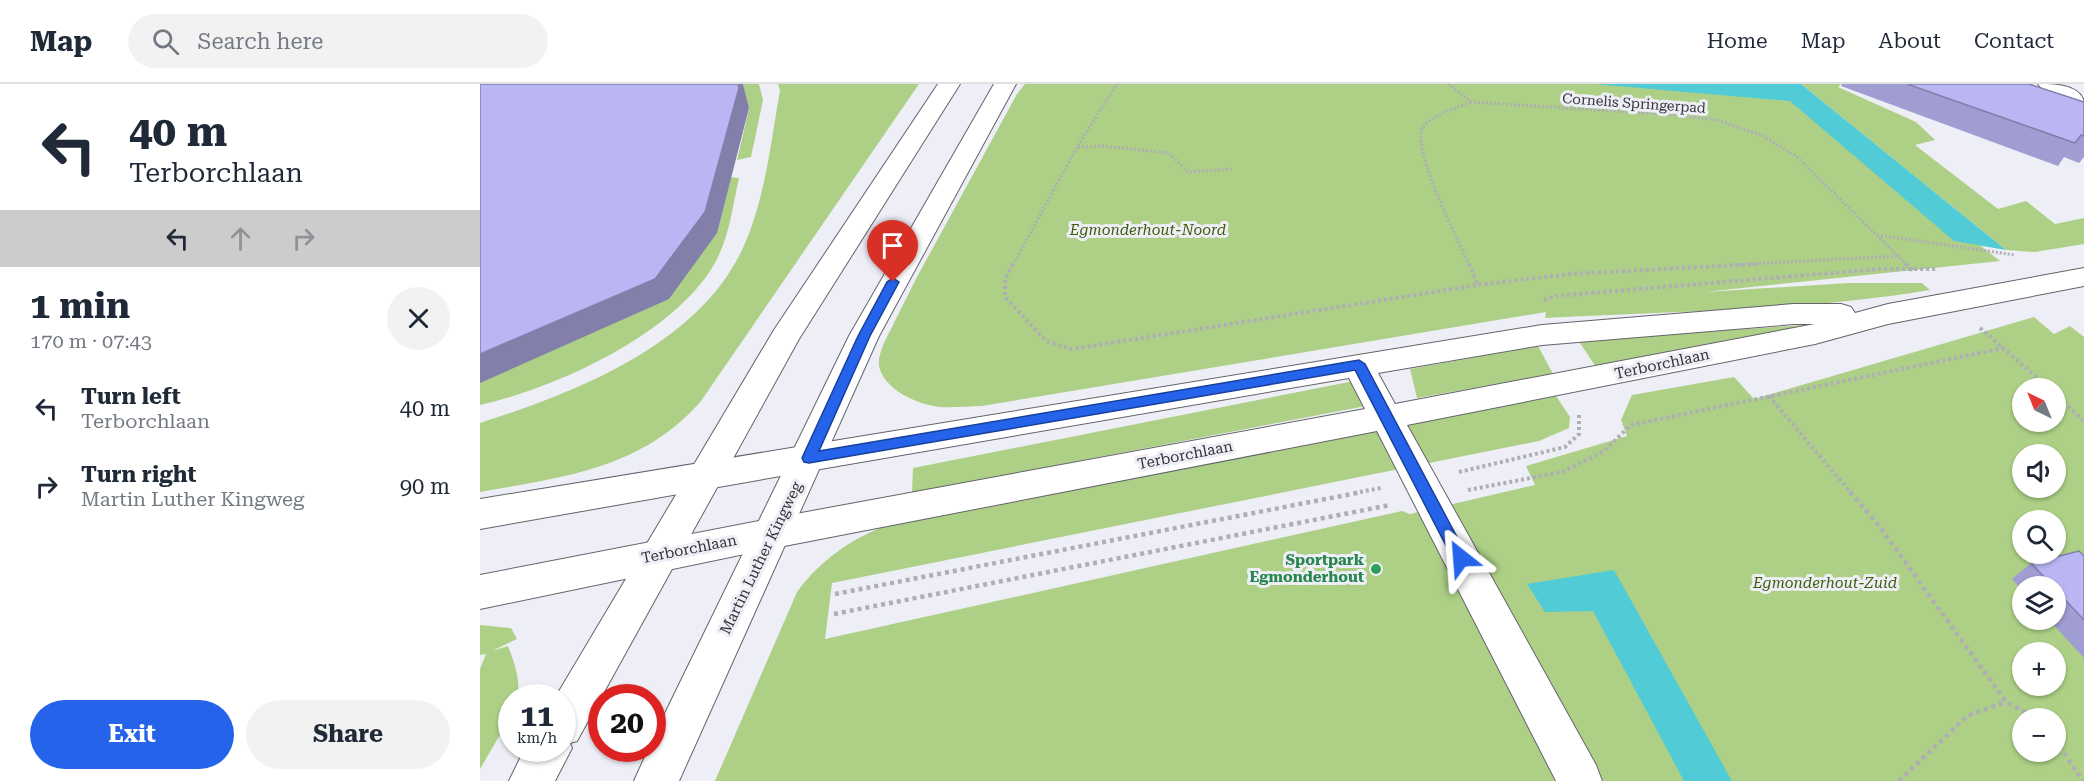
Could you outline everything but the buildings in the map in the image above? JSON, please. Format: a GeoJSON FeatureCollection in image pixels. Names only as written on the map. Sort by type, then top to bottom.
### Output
{"type":"FeatureCollection","features":[{"type":"Feature","properties":{"kind":"main road"},"geometry":{"type":"LineString","coordinates":[[576,701],[785,337],[949,84]]}},
{"type":"Feature","properties":{"kind":"main road","name":"Martin Luther Kingweg"},"geometry":{"type":"LineString","coordinates":[[656,781],[774,533],[864,336],[1005,84]]}},
{"type":"Feature","properties":{"kind":"main road"},"geometry":{"type":"LineString","coordinates":[[2049,84],[2074,99]]}},
{"type":"Feature","properties":{"kind":"main road","name":"Terborchlaan"},"geometry":{"type":"LineString","coordinates":[[480,592],[659,555],[1815,334],[1888,314],[2084,277]]}},
{"type":"Feature","properties":{"kind":"main road","name":"Terborchlaan"},"geometry":{"type":"LineString","coordinates":[[480,514],[1542,334],[1794,314],[1888,314]]}},
{"type":"Feature","properties":{"kind":"main road"},"geometry":{"type":"LineString","coordinates":[[1359,364],[1385,418],[1580,781]]}},
{"type":"Feature","properties":{"kind":"main road"},"geometry":{"type":"LineString","coordinates":[[531,781],[542,762]]}},
{"type":"Feature","properties":{"kind":"path"},"geometry":{"type":"LineString","coordinates":[[1117,84],[1077,147],[1005,279],[1005,297],[1046,341],[1072,349],[1478,285],[1569,274],[1899,256]]}},
{"type":"Feature","properties":{"kind":"path"},"geometry":{"type":"LineString","coordinates":[[1448,84],[1472,102]]}},
{"type":"Feature","properties":{"kind":"path"},"geometry":{"type":"LineString","coordinates":[[1472,102],[1439,116],[1424,125],[1420,132],[1424,162],[1478,285]]}},
{"type":"Feature","properties":{"kind":"path","name":"Cornelis Springerpad"},"geometry":{"type":"LineString","coordinates":[[1472,102],[1675,115],[1717,120],[1740,127],[1763,136],[1797,158],[1913,270]]}},
{"type":"Feature","properties":{"kind":"path"},"geometry":{"type":"LineString","coordinates":[[1077,147],[1103,146],[1169,153],[1188,172],[1233,169]]}},
{"type":"Feature","properties":{"kind":"path"},"geometry":{"type":"LineString","coordinates":[[1876,235],[2026,257]]}},
{"type":"Feature","properties":{"kind":"path"},"geometry":{"type":"LineString","coordinates":[[2004,348],[2038,378]]}},
{"type":"Feature","properties":{"kind":"path"},"geometry":{"type":"LineString","coordinates":[[1769,396],[1880,526],[2006,702],[2017,708]]}},
{"type":"Feature","properties":{"kind":"path"},"geometry":{"type":"LineString","coordinates":[[835,594],[1420,481],[1565,447],[1579,434],[1579,404]]}},
{"type":"Feature","properties":{"kind":"path"},"geometry":{"type":"LineString","coordinates":[[2066,404],[2084,421]]}},
{"type":"Feature","properties":{"kind":"path"},"geometry":{"type":"LineString","coordinates":[[1899,781],[1967,716],[2006,702]]}},
{"type":"Feature","properties":{"kind":"path"},"geometry":{"type":"LineString","coordinates":[[2066,753],[2083,781]]}},
{"type":"Feature","properties":{"kind":"green space"},"geometry":{"type":"Polygon","coordinates":[[[743,84],[759,84],[763,100],[751,157],[737,160],[749,109],[743,84]]]}},
{"type":"Feature","properties":{"kind":"green space"},"geometry":{"type":"Polygon","coordinates":[[[778,84],[919,84],[701,401],[678,424],[653,442],[627,456],[600,466],[571,475],[480,492],[480,423],[557,396],[634,359],[669,335],[700,308],[726,277],[753,223],[767,167],[780,90],[778,84]]]}},
{"type":"Feature","properties":{"kind":"green space","name":"Egmonderhout-Noord"},"geometry":{"type":"Polygon","coordinates":[[[1025,84],[1778,84],[2000,261],[1704,292],[1849,283],[1922,283],[1930,290],[1882,297],[1738,309],[1545,318],[1546,312],[982,406],[939,407],[921,403],[894,389],[887,382],[879,366],[881,352],[917,277],[1017,94],[1025,84]]]}},
{"type":"Feature","properties":{"kind":"green space"},"geometry":{"type":"Polygon","coordinates":[[[1801,84],[1841,84],[1838,87],[1916,122],[1935,140],[1915,145],[1998,209],[2026,201],[2055,224],[2084,218],[2084,244],[2035,252],[2006,250],[1801,84]]]}},
{"type":"Feature","properties":{"kind":"green space"},"geometry":{"type":"Polygon","coordinates":[[[731,177],[739,178],[723,245],[708,274],[684,302],[654,327],[584,368],[512,397],[480,405],[480,382],[716,233],[731,177]]]}},
{"type":"Feature","properties":{"kind":"green space","name":"Egmonderhout-Zuid"},"geometry":{"type":"Polygon","coordinates":[[[2034,317],[2054,334],[2070,326],[2084,337],[2084,781],[715,781],[797,592],[825,561],[859,538],[885,526],[1556,396],[1570,417],[1569,428],[1539,441],[832,583],[825,639],[1402,511],[1410,514],[1535,485],[1526,466],[1627,436],[1621,420],[1632,395],[1734,377],[1754,399],[2034,317]]]}},
{"type":"Feature","properties":{"kind":"green space"},"geometry":{"type":"Polygon","coordinates":[[[1820,324],[1596,367],[1578,340],[1820,324]]]}},
{"type":"Feature","properties":{"kind":"green space"},"geometry":{"type":"Polygon","coordinates":[[[1538,346],[1553,374],[1417,398],[1410,369],[1538,346]]]}},
{"type":"Feature","properties":{"kind":"green space"},"geometry":{"type":"Polygon","coordinates":[[[1359,380],[1371,405],[912,493],[913,468],[1359,380]]]}},
{"type":"Feature","properties":{"kind":"green space"},"geometry":{"type":"Polygon","coordinates":[[[480,625],[511,628],[517,639],[492,651],[508,646],[518,684],[498,684],[498,738],[480,769],[480,669],[486,654],[480,655],[480,625]]]}},
{"type":"Feature","properties":{"kind":"water"},"geometry":{"type":"Polygon","coordinates":[[[1594,84],[1801,84],[2006,250],[1954,241],[1790,101],[1594,84]]]}},
{"type":"Feature","properties":{"kind":"water"},"geometry":{"type":"Polygon","coordinates":[[[1614,570],[1732,781],[1684,781],[1593,611],[1545,612],[1527,584],[1614,570]]]}},
{"type":"Feature","properties":{"kind":"place","name":"Sportpark Egmonderhout"},"geometry":{"type":"Point","coordinates":[1376,569]}},
{"type":"Feature","properties":{"kind":"route"},"geometry":{"type":"LineString","coordinates":[[893,282],[864,336],[809,458],[1359,364],[1385,418],[1461,558]]}}]}
